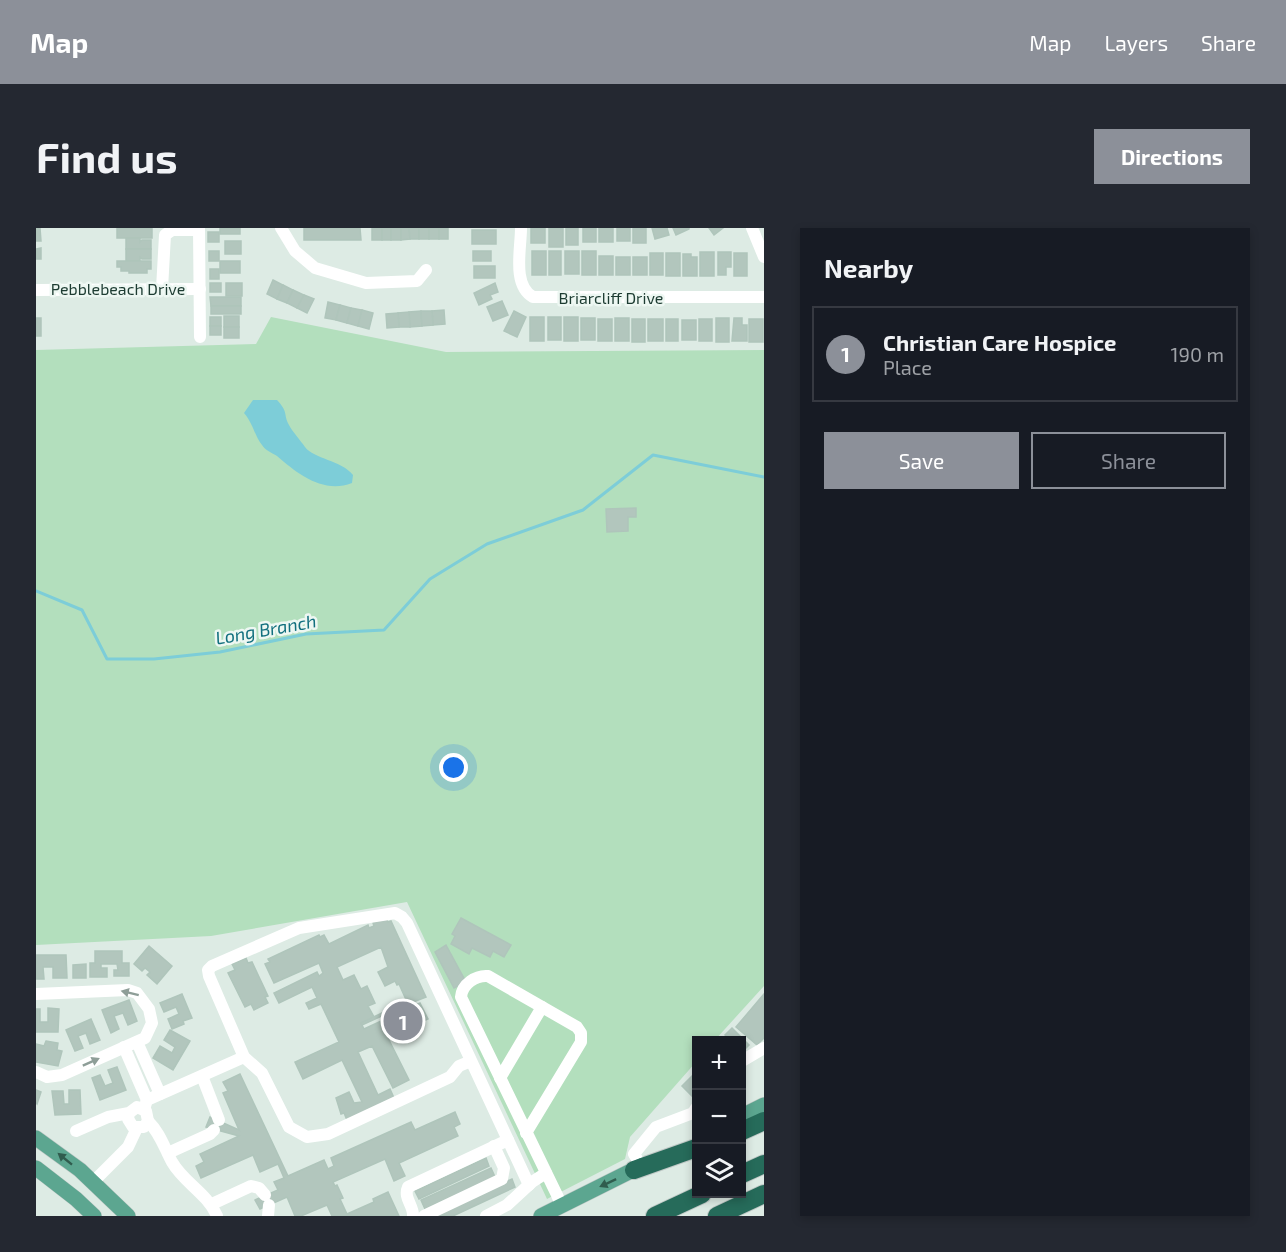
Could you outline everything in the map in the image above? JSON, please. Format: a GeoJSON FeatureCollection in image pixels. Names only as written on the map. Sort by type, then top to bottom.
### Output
{"type":"FeatureCollection","features":[{"type":"Feature","properties":{"kind":"highway"},"geometry":{"type":"LineString","coordinates":[[746,1129],[764,1121]]}},
{"type":"Feature","properties":{"kind":"highway"},"geometry":{"type":"LineString","coordinates":[[638,1168],[692,1149]]}},
{"type":"Feature","properties":{"kind":"highway"},"geometry":{"type":"LineString","coordinates":[[746,1172],[764,1164]]}},
{"type":"Feature","properties":{"kind":"highway"},"geometry":{"type":"LineString","coordinates":[[717,1216],[764,1194]]}},
{"type":"Feature","properties":{"kind":"highway"},"geometry":{"type":"LineString","coordinates":[[655,1216],[693,1198]]}},
{"type":"Feature","properties":{"kind":"main road"},"geometry":{"type":"LineString","coordinates":[[746,1114],[764,1105]]}},
{"type":"Feature","properties":{"kind":"main road"},"geometry":{"type":"LineString","coordinates":[[36,1138],[55,1150],[93,1182],[128,1216]]}},
{"type":"Feature","properties":{"kind":"main road"},"geometry":{"type":"LineString","coordinates":[[541,1216],[692,1140]]}},
{"type":"Feature","properties":{"kind":"main road"},"geometry":{"type":"LineString","coordinates":[[36,1168],[94,1216]]}},
{"type":"Feature","properties":{"kind":"main road"},"geometry":{"type":"LineString","coordinates":[[76,1199],[93,1182]]}},
{"type":"Feature","properties":{"kind":"street"},"geometry":{"type":"LineString","coordinates":[[281,228],[295,251],[315,268],[366,283],[417,281],[426,270]]}},
{"type":"Feature","properties":{"kind":"street","name":"Briarcliff Drive"},"geometry":{"type":"LineString","coordinates":[[521,228],[520,281],[526,293],[533,297],[764,297]]}},
{"type":"Feature","properties":{"kind":"street"},"geometry":{"type":"LineString","coordinates":[[752,228],[764,257]]}},
{"type":"Feature","properties":{"kind":"street"},"geometry":{"type":"LineString","coordinates":[[162,289],[165,236],[172,230],[199,229],[200,337]]}},
{"type":"Feature","properties":{"kind":"street"},"geometry":{"type":"LineString","coordinates":[[36,276],[39,290]]}},
{"type":"Feature","properties":{"kind":"street","name":"Pebblebeach Drive"},"geometry":{"type":"LineString","coordinates":[[39,290],[200,289]]}},
{"type":"Feature","properties":{"kind":"street"},"geometry":{"type":"LineString","coordinates":[[471,1061],[459,1066],[450,1077],[328,1134],[306,1137],[289,1127],[262,1073],[244,1056],[208,970],[212,966],[298,928],[395,913],[407,922],[529,1185]]}},
{"type":"Feature","properties":{"kind":"street"},"geometry":{"type":"LineString","coordinates":[[526,1132],[581,1042],[581,1033],[577,1027],[488,976],[482,976],[465,985],[461,991],[461,997],[561,1205]]}},
{"type":"Feature","properties":{"kind":"street"},"geometry":{"type":"LineString","coordinates":[[36,994],[128,990],[143,998],[149,1009],[152,1023],[141,1040],[62,1075],[47,1077],[36,1072]]}},
{"type":"Feature","properties":{"kind":"street"},"geometry":{"type":"LineString","coordinates":[[500,1078],[542,1007]]}},
{"type":"Feature","properties":{"kind":"street"},"geometry":{"type":"LineString","coordinates":[[141,1040],[160,1094]]}},
{"type":"Feature","properties":{"kind":"street"},"geometry":{"type":"LineString","coordinates":[[124,1047],[146,1104],[148,1121],[144,1127],[137,1128],[129,1122],[129,1113]]}},
{"type":"Feature","properties":{"kind":"street"},"geometry":{"type":"LineString","coordinates":[[746,1058],[764,1048]]}},
{"type":"Feature","properties":{"kind":"street"},"geometry":{"type":"LineString","coordinates":[[76,1131],[108,1117],[129,1113],[160,1094],[244,1056]]}},
{"type":"Feature","properties":{"kind":"street"},"geometry":{"type":"LineString","coordinates":[[168,1153],[210,1134],[216,1125],[202,1076]]}},
{"type":"Feature","properties":{"kind":"street"},"geometry":{"type":"LineString","coordinates":[[638,1168],[634,1154],[656,1127],[692,1113]]}},
{"type":"Feature","properties":{"kind":"street"},"geometry":{"type":"LineString","coordinates":[[148,1121],[157,1130],[173,1163],[215,1210],[251,1186],[259,1188],[268,1205]]}},
{"type":"Feature","properties":{"kind":"street"},"geometry":{"type":"LineString","coordinates":[[93,1182],[128,1147],[137,1128]]}},
{"type":"Feature","properties":{"kind":"street"},"geometry":{"type":"LineString","coordinates":[[413,1216],[414,1213],[406,1194],[408,1187],[508,1140]]}},
{"type":"Feature","properties":{"kind":"street"},"geometry":{"type":"LineString","coordinates":[[424,1216],[502,1179],[504,1168],[494,1146]]}},
{"type":"Feature","properties":{"kind":"street"},"geometry":{"type":"LineString","coordinates":[[486,1216],[507,1205],[546,1173]]}},
{"type":"Feature","properties":{"kind":"green space"},"geometry":{"type":"Polygon","coordinates":[[[271,317],[446,352],[764,350],[764,986],[719,1036],[692,1036],[692,1067],[630,1137],[625,1159],[547,1199],[407,902],[211,936],[36,945],[36,350],[256,344],[271,317]]]}},
{"type":"Feature","properties":{"kind":"water"},"geometry":{"type":"Polygon","coordinates":[[[253,400],[277,400],[283,408],[290,427],[305,447],[348,470],[353,475],[352,483],[341,486],[321,484],[302,475],[265,448],[244,413],[253,400]]]}},
{"type":"Feature","properties":{"kind":"building"},"geometry":{"type":"Polygon","coordinates":[[[36,228],[40,228],[41,241],[36,241],[36,228]]]}},
{"type":"Feature","properties":{"kind":"building"},"geometry":{"type":"Polygon","coordinates":[[[117,228],[152,228],[152,238],[117,238],[117,228]]]}},
{"type":"Feature","properties":{"kind":"building"},"geometry":{"type":"Polygon","coordinates":[[[220,228],[240,228],[240,234],[220,234],[220,228]]]}},
{"type":"Feature","properties":{"kind":"building"},"geometry":{"type":"Polygon","coordinates":[[[304,228],[360,228],[361,240],[304,240],[304,228]]]}},
{"type":"Feature","properties":{"kind":"building"},"geometry":{"type":"Polygon","coordinates":[[[372,228],[382,228],[382,240],[372,240],[372,228]]]}},
{"type":"Feature","properties":{"kind":"building"},"geometry":{"type":"Polygon","coordinates":[[[382,228],[391,228],[391,240],[382,240],[382,228]]]}},
{"type":"Feature","properties":{"kind":"building"},"geometry":{"type":"Polygon","coordinates":[[[391,228],[401,228],[401,240],[391,240],[391,228]]]}},
{"type":"Feature","properties":{"kind":"building"},"geometry":{"type":"Polygon","coordinates":[[[401,228],[409,228],[410,239],[401,240],[401,228]]]}},
{"type":"Feature","properties":{"kind":"building"},"geometry":{"type":"Polygon","coordinates":[[[409,228],[419,228],[419,239],[410,239],[409,228]]]}},
{"type":"Feature","properties":{"kind":"building"},"geometry":{"type":"Polygon","coordinates":[[[419,228],[429,228],[429,239],[419,239],[419,228]]]}},
{"type":"Feature","properties":{"kind":"building"},"geometry":{"type":"Polygon","coordinates":[[[429,228],[439,228],[439,239],[429,239],[429,228]]]}},
{"type":"Feature","properties":{"kind":"building"},"geometry":{"type":"Polygon","coordinates":[[[439,228],[448,228],[448,239],[439,239],[439,228]]]}},
{"type":"Feature","properties":{"kind":"building"},"geometry":{"type":"Polygon","coordinates":[[[531,228],[545,228],[545,243],[531,243],[531,228]]]}},
{"type":"Feature","properties":{"kind":"building"},"geometry":{"type":"Polygon","coordinates":[[[549,228],[563,228],[563,247],[549,247],[549,228]]]}},
{"type":"Feature","properties":{"kind":"building"},"geometry":{"type":"Polygon","coordinates":[[[566,228],[578,228],[578,245],[566,245],[566,228]]]}},
{"type":"Feature","properties":{"kind":"building"},"geometry":{"type":"Polygon","coordinates":[[[583,228],[596,228],[596,242],[583,242],[583,228]]]}},
{"type":"Feature","properties":{"kind":"building"},"geometry":{"type":"Polygon","coordinates":[[[599,228],[613,228],[613,242],[599,242],[599,228]]]}},
{"type":"Feature","properties":{"kind":"building"},"geometry":{"type":"Polygon","coordinates":[[[617,228],[630,228],[630,241],[617,241],[617,228]]]}},
{"type":"Feature","properties":{"kind":"building"},"geometry":{"type":"Polygon","coordinates":[[[633,228],[646,228],[646,243],[633,243],[633,228]]]}},
{"type":"Feature","properties":{"kind":"building"},"geometry":{"type":"Polygon","coordinates":[[[652,228],[667,228],[669,235],[655,239],[652,228]]]}},
{"type":"Feature","properties":{"kind":"building"},"geometry":{"type":"Polygon","coordinates":[[[673,228],[689,228],[689,229],[676,235],[673,228]]]}},
{"type":"Feature","properties":{"kind":"building"},"geometry":{"type":"Polygon","coordinates":[[[709,228],[723,228],[714,235],[709,228]]]}},
{"type":"Feature","properties":{"kind":"building"},"geometry":{"type":"Polygon","coordinates":[[[472,230],[496,230],[496,244],[472,244],[472,230]]]}},
{"type":"Feature","properties":{"kind":"building"},"geometry":{"type":"Polygon","coordinates":[[[208,232],[219,232],[219,242],[208,242],[208,232]]]}},
{"type":"Feature","properties":{"kind":"building"},"geometry":{"type":"Polygon","coordinates":[[[126,238],[140,238],[140,242],[151,240],[151,249],[126,249],[126,238]]]}},
{"type":"Feature","properties":{"kind":"building"},"geometry":{"type":"Polygon","coordinates":[[[225,241],[241,241],[241,254],[225,254],[225,241]]]}},
{"type":"Feature","properties":{"kind":"building"},"geometry":{"type":"Polygon","coordinates":[[[41,248],[41,259],[36,259],[36,249],[41,248]]]}},
{"type":"Feature","properties":{"kind":"building"},"geometry":{"type":"Polygon","coordinates":[[[126,249],[151,249],[151,259],[140,257],[140,261],[126,261],[126,249]]]}},
{"type":"Feature","properties":{"kind":"building"},"geometry":{"type":"Polygon","coordinates":[[[209,251],[219,251],[219,261],[209,261],[209,251]]]}},
{"type":"Feature","properties":{"kind":"building"},"geometry":{"type":"Polygon","coordinates":[[[473,251],[491,251],[491,261],[473,261],[473,251]]]}},
{"type":"Feature","properties":{"kind":"building"},"geometry":{"type":"Polygon","coordinates":[[[532,251],[546,251],[546,275],[532,275],[532,251]]]}},
{"type":"Feature","properties":{"kind":"building"},"geometry":{"type":"Polygon","coordinates":[[[549,251],[561,251],[561,275],[549,275],[549,251]]]}},
{"type":"Feature","properties":{"kind":"building"},"geometry":{"type":"Polygon","coordinates":[[[565,251],[579,251],[579,274],[565,274],[565,251]]]}},
{"type":"Feature","properties":{"kind":"building"},"geometry":{"type":"Polygon","coordinates":[[[582,251],[596,251],[596,275],[582,275],[582,251]]]}},
{"type":"Feature","properties":{"kind":"building"},"geometry":{"type":"Polygon","coordinates":[[[700,252],[714,252],[714,276],[700,276],[700,252]]]}},
{"type":"Feature","properties":{"kind":"building"},"geometry":{"type":"Polygon","coordinates":[[[718,252],[731,252],[731,267],[726,267],[726,275],[718,275],[718,252]]]}},
{"type":"Feature","properties":{"kind":"building"},"geometry":{"type":"Polygon","coordinates":[[[650,253],[663,253],[663,275],[650,275],[650,253]]]}},
{"type":"Feature","properties":{"kind":"building"},"geometry":{"type":"Polygon","coordinates":[[[666,253],[680,253],[680,276],[666,276],[666,253]]]}},
{"type":"Feature","properties":{"kind":"building"},"geometry":{"type":"Polygon","coordinates":[[[734,253],[747,253],[747,276],[734,276],[734,253]]]}},
{"type":"Feature","properties":{"kind":"building"},"geometry":{"type":"Polygon","coordinates":[[[683,254],[697,257],[697,276],[683,276],[683,254]]]}},
{"type":"Feature","properties":{"kind":"building"},"geometry":{"type":"Polygon","coordinates":[[[599,256],[613,256],[613,275],[599,275],[599,256]]]}},
{"type":"Feature","properties":{"kind":"building"},"geometry":{"type":"Polygon","coordinates":[[[616,257],[630,257],[630,275],[616,275],[616,257]]]}},
{"type":"Feature","properties":{"kind":"building"},"geometry":{"type":"Polygon","coordinates":[[[633,257],[647,257],[647,275],[633,275],[633,257]]]}},
{"type":"Feature","properties":{"kind":"building"},"geometry":{"type":"Polygon","coordinates":[[[117,261],[151,261],[151,269],[147,269],[147,273],[129,273],[117,267],[117,261]]]}},
{"type":"Feature","properties":{"kind":"building"},"geometry":{"type":"Polygon","coordinates":[[[220,261],[240,261],[240,273],[220,273],[220,261]]]}},
{"type":"Feature","properties":{"kind":"building"},"geometry":{"type":"Polygon","coordinates":[[[474,266],[495,266],[495,278],[474,278],[474,266]]]}},
{"type":"Feature","properties":{"kind":"building"},"geometry":{"type":"Polygon","coordinates":[[[210,269],[219,269],[219,279],[210,279],[210,269]]]}},
{"type":"Feature","properties":{"kind":"building"},"geometry":{"type":"Polygon","coordinates":[[[273,280],[283,285],[277,299],[267,294],[273,280]]]}},
{"type":"Feature","properties":{"kind":"building"},"geometry":{"type":"Polygon","coordinates":[[[210,283],[221,283],[221,292],[210,292],[210,283]]]}},
{"type":"Feature","properties":{"kind":"building"},"geometry":{"type":"Polygon","coordinates":[[[226,283],[242,283],[242,296],[226,296],[226,283]]]}},
{"type":"Feature","properties":{"kind":"building"},"geometry":{"type":"Polygon","coordinates":[[[495,283],[498,292],[490,295],[492,299],[479,305],[474,293],[495,283]]]}},
{"type":"Feature","properties":{"kind":"building"},"geometry":{"type":"Polygon","coordinates":[[[283,285],[293,290],[287,303],[277,299],[283,285]]]}},
{"type":"Feature","properties":{"kind":"building"},"geometry":{"type":"Polygon","coordinates":[[[293,290],[304,295],[297,308],[287,303],[293,290]]]}},
{"type":"Feature","properties":{"kind":"building"},"geometry":{"type":"Polygon","coordinates":[[[304,295],[314,299],[307,313],[297,308],[304,295]]]}},
{"type":"Feature","properties":{"kind":"building"},"geometry":{"type":"Polygon","coordinates":[[[210,297],[241,297],[241,306],[211,306],[210,297]]]}},
{"type":"Feature","properties":{"kind":"building"},"geometry":{"type":"Polygon","coordinates":[[[502,301],[508,315],[493,321],[487,307],[502,301]]]}},
{"type":"Feature","properties":{"kind":"building"},"geometry":{"type":"Polygon","coordinates":[[[328,302],[340,305],[336,320],[325,318],[328,302]]]}},
{"type":"Feature","properties":{"kind":"building"},"geometry":{"type":"Polygon","coordinates":[[[340,305],[351,308],[347,323],[336,320],[340,305]]]}},
{"type":"Feature","properties":{"kind":"building"},"geometry":{"type":"Polygon","coordinates":[[[211,306],[241,306],[241,314],[211,314],[211,306]]]}},
{"type":"Feature","properties":{"kind":"building"},"geometry":{"type":"Polygon","coordinates":[[[351,308],[362,310],[358,326],[347,323],[351,308]]]}},
{"type":"Feature","properties":{"kind":"building"},"geometry":{"type":"Polygon","coordinates":[[[362,310],[373,313],[369,329],[358,326],[362,310]]]}},
{"type":"Feature","properties":{"kind":"building"},"geometry":{"type":"Polygon","coordinates":[[[444,310],[445,324],[433,325],[432,311],[444,310]]]}},
{"type":"Feature","properties":{"kind":"building"},"geometry":{"type":"Polygon","coordinates":[[[421,311],[422,326],[410,327],[409,312],[421,311]]]}},
{"type":"Feature","properties":{"kind":"building"},"geometry":{"type":"Polygon","coordinates":[[[421,311],[432,311],[433,325],[422,326],[421,311]]]}},
{"type":"Feature","properties":{"kind":"building"},"geometry":{"type":"Polygon","coordinates":[[[514,311],[526,317],[517,337],[504,331],[514,311]]]}},
{"type":"Feature","properties":{"kind":"building"},"geometry":{"type":"Polygon","coordinates":[[[409,312],[410,327],[399,327],[398,313],[409,312]]]}},
{"type":"Feature","properties":{"kind":"building"},"geometry":{"type":"Polygon","coordinates":[[[398,313],[399,327],[387,328],[386,314],[398,313]]]}},
{"type":"Feature","properties":{"kind":"building"},"geometry":{"type":"Polygon","coordinates":[[[224,316],[239,316],[239,327],[224,327],[224,316]]]}},
{"type":"Feature","properties":{"kind":"building"},"geometry":{"type":"Polygon","coordinates":[[[210,317],[221,317],[221,326],[210,326],[210,317]]]}},
{"type":"Feature","properties":{"kind":"building"},"geometry":{"type":"Polygon","coordinates":[[[530,317],[544,317],[544,341],[530,341],[530,317]]]}},
{"type":"Feature","properties":{"kind":"building"},"geometry":{"type":"Polygon","coordinates":[[[548,317],[561,317],[561,340],[548,340],[548,317]]]}},
{"type":"Feature","properties":{"kind":"building"},"geometry":{"type":"Polygon","coordinates":[[[564,317],[578,317],[578,341],[564,341],[564,317]]]}},
{"type":"Feature","properties":{"kind":"building"},"geometry":{"type":"Polygon","coordinates":[[[36,318],[41,318],[41,336],[36,336],[36,318]]]}},
{"type":"Feature","properties":{"kind":"building"},"geometry":{"type":"Polygon","coordinates":[[[581,318],[595,318],[595,340],[581,340],[581,318]]]}},
{"type":"Feature","properties":{"kind":"building"},"geometry":{"type":"Polygon","coordinates":[[[615,318],[629,318],[629,341],[615,341],[615,318]]]}},
{"type":"Feature","properties":{"kind":"building"},"geometry":{"type":"Polygon","coordinates":[[[716,318],[729,318],[729,342],[716,342],[716,318]]]}},
{"type":"Feature","properties":{"kind":"building"},"geometry":{"type":"Polygon","coordinates":[[[734,318],[742,318],[742,325],[747,325],[747,341],[732,341],[734,318]]]}},
{"type":"Feature","properties":{"kind":"building"},"geometry":{"type":"Polygon","coordinates":[[[598,319],[612,319],[612,341],[598,341],[598,319]]]}},
{"type":"Feature","properties":{"kind":"building"},"geometry":{"type":"Polygon","coordinates":[[[632,319],[645,319],[645,342],[632,342],[632,319]]]}},
{"type":"Feature","properties":{"kind":"building"},"geometry":{"type":"Polygon","coordinates":[[[648,319],[663,319],[663,341],[648,341],[648,319]]]}},
{"type":"Feature","properties":{"kind":"building"},"geometry":{"type":"Polygon","coordinates":[[[666,319],[678,319],[678,341],[666,341],[666,319]]]}},
{"type":"Feature","properties":{"kind":"building"},"geometry":{"type":"Polygon","coordinates":[[[699,319],[712,319],[712,341],[699,341],[699,319]]]}},
{"type":"Feature","properties":{"kind":"building"},"geometry":{"type":"Polygon","coordinates":[[[749,319],[763,319],[763,342],[749,342],[749,319]]]}},
{"type":"Feature","properties":{"kind":"building"},"geometry":{"type":"Polygon","coordinates":[[[682,320],[696,320],[696,340],[682,340],[682,320]]]}},
{"type":"Feature","properties":{"kind":"building"},"geometry":{"type":"Polygon","coordinates":[[[210,326],[221,326],[221,335],[210,335],[210,326]]]}},
{"type":"Feature","properties":{"kind":"building"},"geometry":{"type":"Polygon","coordinates":[[[224,327],[239,327],[239,338],[224,338],[224,327]]]}},
{"type":"Feature","properties":{"kind":"building"},"geometry":{"type":"Polygon","coordinates":[[[636,508],[636,517],[628,517],[628,531],[607,532],[606,509],[636,508]]]}},
{"type":"Feature","properties":{"kind":"building"},"geometry":{"type":"Polygon","coordinates":[[[386,918],[388,922],[391,921],[426,997],[408,1004],[399,984],[397,985],[395,981],[385,986],[378,972],[388,967],[381,947],[337,967],[343,980],[354,975],[361,989],[367,986],[375,1003],[368,1006],[374,1017],[361,1023],[364,1029],[420,1003],[428,1019],[388,1038],[409,1080],[393,1088],[372,1046],[358,1052],[378,1095],[390,1089],[394,1098],[347,1120],[344,1113],[341,1114],[336,1098],[349,1092],[354,1103],[362,1102],[342,1060],[303,1079],[295,1062],[339,1042],[321,1004],[309,1009],[306,1003],[317,998],[312,987],[279,1003],[274,993],[317,972],[319,976],[323,973],[319,963],[274,983],[265,964],[270,962],[268,959],[319,935],[320,937],[324,935],[329,944],[368,925],[369,928],[374,926],[373,923],[386,918]]]}},
{"type":"Feature","properties":{"kind":"building"},"geometry":{"type":"Polygon","coordinates":[[[461,918],[511,945],[504,957],[493,951],[490,957],[472,948],[469,954],[451,944],[455,936],[452,934],[461,918]]]}},
{"type":"Feature","properties":{"kind":"building"},"geometry":{"type":"Polygon","coordinates":[[[446,945],[466,982],[454,988],[435,952],[446,945]]]}},
{"type":"Feature","properties":{"kind":"building"},"geometry":{"type":"Polygon","coordinates":[[[149,946],[172,966],[157,984],[147,975],[150,972],[145,968],[142,971],[134,964],[149,946]]]}},
{"type":"Feature","properties":{"kind":"building"},"geometry":{"type":"Polygon","coordinates":[[[95,951],[122,951],[122,963],[129,963],[129,976],[114,976],[114,970],[118,970],[117,964],[101,964],[101,968],[107,968],[107,977],[90,977],[90,963],[95,963],[95,951]]]}},
{"type":"Feature","properties":{"kind":"building"},"geometry":{"type":"Polygon","coordinates":[[[36,955],[66,955],[67,978],[53,978],[53,967],[43,967],[44,979],[36,979],[36,955]]]}},
{"type":"Feature","properties":{"kind":"building"},"geometry":{"type":"Polygon","coordinates":[[[246,958],[248,963],[252,962],[268,996],[265,997],[268,1003],[254,1010],[251,1004],[245,1007],[228,973],[235,970],[232,964],[246,958]]]}},
{"type":"Feature","properties":{"kind":"building"},"geometry":{"type":"Polygon","coordinates":[[[86,964],[86,978],[73,978],[73,965],[86,964]]]}},
{"type":"Feature","properties":{"kind":"building"},"geometry":{"type":"Polygon","coordinates":[[[182,994],[192,1018],[172,1029],[168,1019],[179,1014],[176,1007],[164,1012],[160,1003],[182,994]]]}},
{"type":"Feature","properties":{"kind":"building"},"geometry":{"type":"Polygon","coordinates":[[[764,994],[764,1038],[757,1045],[736,1027],[764,994]]]}},
{"type":"Feature","properties":{"kind":"building"},"geometry":{"type":"Polygon","coordinates":[[[129,1000],[137,1021],[128,1025],[123,1013],[114,1016],[119,1029],[111,1033],[102,1010],[129,1000]]]}},
{"type":"Feature","properties":{"kind":"building"},"geometry":{"type":"Polygon","coordinates":[[[407,1001],[408,1004],[362,1025],[361,1023],[407,1001]]]}},
{"type":"Feature","properties":{"kind":"building"},"geometry":{"type":"Polygon","coordinates":[[[48,1008],[59,1009],[58,1032],[36,1032],[36,1009],[40,1009],[40,1022],[48,1022],[48,1008]]]}},
{"type":"Feature","properties":{"kind":"building"},"geometry":{"type":"Polygon","coordinates":[[[91,1019],[100,1040],[90,1044],[86,1033],[78,1036],[83,1048],[75,1051],[66,1030],[91,1019]]]}},
{"type":"Feature","properties":{"kind":"building"},"geometry":{"type":"Polygon","coordinates":[[[732,1028],[740,1036],[726,1036],[732,1028]]]}},
{"type":"Feature","properties":{"kind":"building"},"geometry":{"type":"Polygon","coordinates":[[[170,1030],[190,1041],[173,1070],[153,1058],[160,1046],[172,1053],[175,1047],[164,1040],[170,1030]]]}},
{"type":"Feature","properties":{"kind":"building"},"geometry":{"type":"Polygon","coordinates":[[[46,1041],[58,1043],[57,1050],[62,1051],[58,1066],[36,1062],[36,1044],[44,1046],[46,1041]]]}},
{"type":"Feature","properties":{"kind":"building"},"geometry":{"type":"Polygon","coordinates":[[[117,1067],[126,1090],[100,1100],[92,1078],[100,1075],[105,1086],[113,1083],[108,1070],[117,1067]]]}},
{"type":"Feature","properties":{"kind":"building"},"geometry":{"type":"Polygon","coordinates":[[[240,1074],[288,1176],[324,1160],[328,1169],[334,1166],[331,1158],[411,1122],[415,1130],[455,1112],[460,1124],[454,1127],[458,1136],[399,1163],[405,1176],[394,1181],[385,1159],[333,1182],[335,1186],[337,1185],[343,1198],[340,1199],[347,1214],[374,1202],[373,1199],[388,1192],[399,1216],[332,1216],[327,1205],[301,1216],[295,1216],[287,1197],[260,1209],[255,1200],[278,1190],[274,1182],[284,1178],[278,1164],[260,1172],[253,1155],[201,1178],[196,1166],[204,1162],[200,1154],[239,1136],[206,1127],[210,1117],[239,1130],[223,1093],[228,1091],[223,1082],[240,1074]]]}},
{"type":"Feature","properties":{"kind":"building"},"geometry":{"type":"Polygon","coordinates":[[[692,1076],[692,1096],[682,1086],[692,1076]]]}},
{"type":"Feature","properties":{"kind":"building"},"geometry":{"type":"Polygon","coordinates":[[[36,1090],[41,1092],[37,1104],[36,1103],[36,1090]]]}},
{"type":"Feature","properties":{"kind":"building"},"geometry":{"type":"Polygon","coordinates":[[[69,1090],[80,1090],[81,1114],[55,1115],[52,1091],[63,1091],[64,1104],[69,1104],[69,1090]]]}},
{"type":"Feature","properties":{"kind":"building"},"geometry":{"type":"Polygon","coordinates":[[[486,1158],[489,1166],[419,1199],[415,1191],[486,1158]]]}},
{"type":"Feature","properties":{"kind":"building"},"geometry":{"type":"Polygon","coordinates":[[[491,1168],[495,1177],[425,1209],[421,1200],[491,1168]]]}},
{"type":"Feature","properties":{"kind":"building"},"geometry":{"type":"Polygon","coordinates":[[[512,1179],[515,1187],[453,1216],[434,1216],[512,1179]]]}},
{"type":"Feature","properties":{"kind":"waterway","name":"Long Branch"},"geometry":{"type":"LineString","coordinates":[[36,591],[82,610],[107,659],[154,659],[220,652],[306,634],[384,630],[430,579],[487,544],[583,510],[653,455],[764,477]]}},
{"type":"Feature","properties":{"kind":"place","name":"Christian Care Hospice"},"geometry":{"type":"Point","coordinates":[403,1021]}}]}
